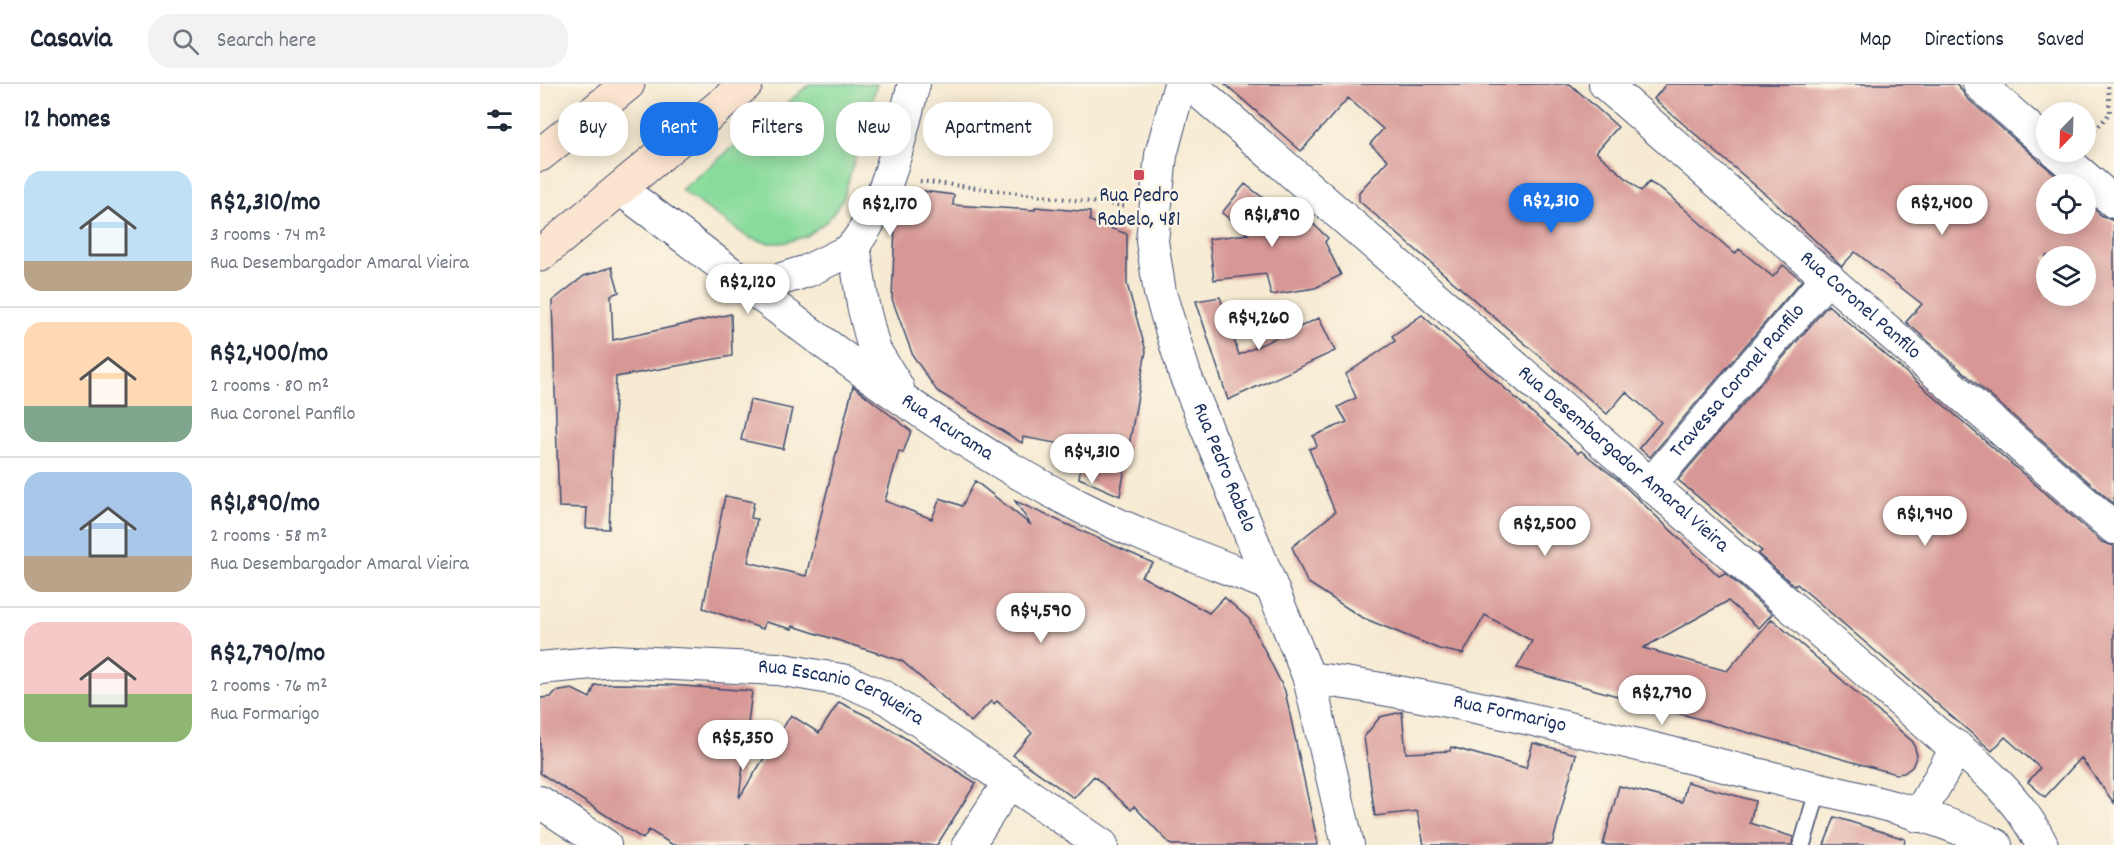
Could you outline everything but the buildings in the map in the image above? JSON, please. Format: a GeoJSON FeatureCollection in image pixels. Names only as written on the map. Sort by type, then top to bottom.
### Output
{"type":"FeatureCollection","features":[{"type":"Feature","properties":{"kind":"main road"},"geometry":{"type":"LineString","coordinates":[[540,155],[628,84]]}},
{"type":"Feature","properties":{"kind":"main road"},"geometry":{"type":"LineString","coordinates":[[540,255],[746,84]]}},
{"type":"Feature","properties":{"kind":"street"},"geometry":{"type":"LineString","coordinates":[[753,288],[807,271],[850,250],[854,245],[867,228],[887,177],[914,84]]}},
{"type":"Feature","properties":{"kind":"street","name":"Rua Pedro Rabelo"},"geometry":{"type":"LineString","coordinates":[[1180,84],[1175,93],[1161,155],[1155,209],[1152,241],[1160,293],[1185,375],[1309,678],[1348,845]]}},
{"type":"Feature","properties":{"kind":"street","name":"Rua Desembargador Amaral Vieira"},"geometry":{"type":"LineString","coordinates":[[1190,84],[1939,735],[1958,747],[2012,801],[2042,845]]}},
{"type":"Feature","properties":{"kind":"street","name":"Rua Coronel Panfilo"},"geometry":{"type":"LineString","coordinates":[[1605,84],[2114,528]]}},
{"type":"Feature","properties":{"kind":"street"},"geometry":{"type":"LineString","coordinates":[[1979,84],[2036,134]]}},
{"type":"Feature","properties":{"kind":"street"},"geometry":{"type":"LineString","coordinates":[[2068,162],[2114,202]]}},
{"type":"Feature","properties":{"kind":"street"},"geometry":{"type":"LineString","coordinates":[[620,189],[905,399]]}},
{"type":"Feature","properties":{"kind":"street","name":"Rua Acurama"},"geometry":{"type":"LineString","coordinates":[[854,245],[863,305],[874,349],[905,399],[940,424],[1081,507],[1270,585]]}},
{"type":"Feature","properties":{"kind":"street","name":"Travessa Coronel Panfilo"},"geometry":{"type":"LineString","coordinates":[[1650,485],[1828,277]]}},
{"type":"Feature","properties":{"kind":"street","name":"Rua Escanio Cerqueira"},"geometry":{"type":"LineString","coordinates":[[540,668],[625,662],[778,669],[847,681],[886,698],[1102,845]]}},
{"type":"Feature","properties":{"kind":"street","name":"Rua Formarigo"},"geometry":{"type":"LineString","coordinates":[[1309,678],[1393,689],[1505,713],[1818,790],[1894,806],[1996,845]]}},
{"type":"Feature","properties":{"kind":"street"},"geometry":{"type":"LineString","coordinates":[[1918,816],[1958,747]]}},
{"type":"Feature","properties":{"kind":"street"},"geometry":{"type":"LineString","coordinates":[[968,845],[1010,781]]}},
{"type":"Feature","properties":{"kind":"street"},"geometry":{"type":"LineString","coordinates":[[540,802],[605,845]]}},
{"type":"Feature","properties":{"kind":"lane"},"geometry":{"type":"LineString","coordinates":[[1802,845],[1818,790]]}},
{"type":"Feature","properties":{"kind":"path"},"geometry":{"type":"LineString","coordinates":[[2096,129],[2110,113],[2108,84]]}},
{"type":"Feature","properties":{"kind":"path"},"geometry":{"type":"LineString","coordinates":[[887,177],[1155,209]]}},
{"type":"Feature","properties":{"kind":"green space"},"geometry":{"type":"Polygon","coordinates":[[[810,84],[877,84],[872,102],[836,102],[836,156],[856,156],[843,199],[828,220],[807,236],[783,243],[769,243],[749,238],[681,190],[730,150],[730,156],[824,156],[824,102],[788,102],[810,84]]]}},
{"type":"Feature","properties":{"kind":"place","name":"Rua Pedro Rabelo, 481"},"geometry":{"type":"Point","coordinates":[1139,175]}}]}
